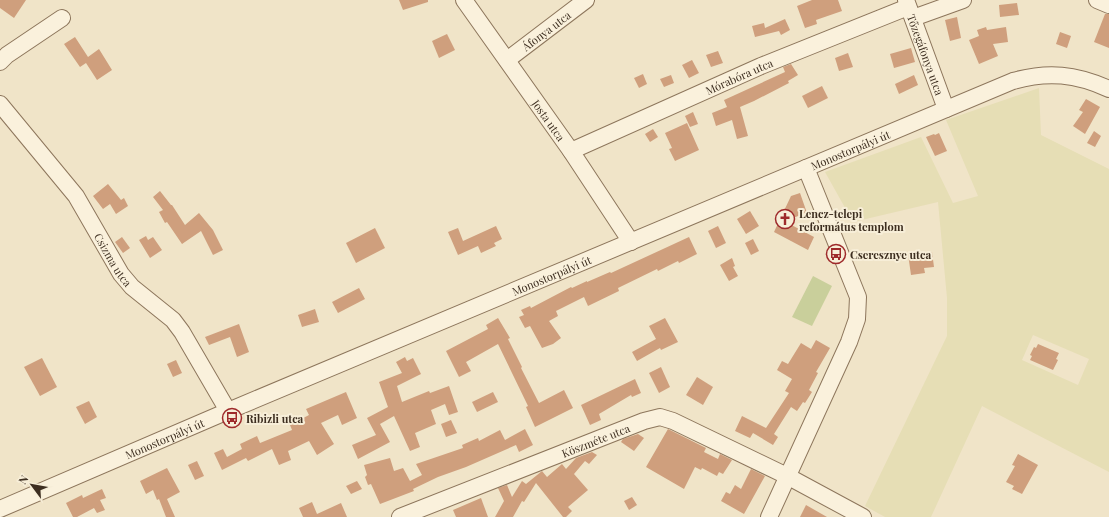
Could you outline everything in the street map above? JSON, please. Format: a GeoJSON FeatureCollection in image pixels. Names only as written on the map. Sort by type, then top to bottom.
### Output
{"type":"FeatureCollection","features":[{"type":"Feature","properties":{"kind":"street","name":"Josta utca"},"geometry":{"type":"LineString","coordinates":[[464,0],[571,151],[631,242]]}},
{"type":"Feature","properties":{"kind":"street","name":"Áfonya utca"},"geometry":{"type":"LineString","coordinates":[[507,60],[586,0]]}},
{"type":"Feature","properties":{"kind":"street","name":"Mórabóra utca"},"geometry":{"type":"LineString","coordinates":[[571,151],[761,66],[909,8],[963,0]]}},
{"type":"Feature","properties":{"kind":"street"},"geometry":{"type":"LineString","coordinates":[[1097,0],[1109,4]]}},
{"type":"Feature","properties":{"kind":"street","name":"Tőzegáfonya utca"},"geometry":{"type":"LineString","coordinates":[[909,8],[946,109]]}},
{"type":"Feature","properties":{"kind":"street"},"geometry":{"type":"LineString","coordinates":[[0,62],[62,18]]}},
{"type":"Feature","properties":{"kind":"street","name":"Monostorpályi út"},"geometry":{"type":"LineString","coordinates":[[0,509],[228,411],[1013,81],[1044,75],[1062,75],[1080,78],[1109,89]]}},
{"type":"Feature","properties":{"kind":"street","name":"Csizma utca"},"geometry":{"type":"LineString","coordinates":[[0,104],[76,196],[121,274],[132,287],[173,320],[182,332],[228,411]]}},
{"type":"Feature","properties":{"kind":"street"},"geometry":{"type":"LineString","coordinates":[[768,517],[849,342],[857,319],[858,297],[806,168]]}},
{"type":"Feature","properties":{"kind":"street","name":"Köszméte utca"},"geometry":{"type":"LineString","coordinates":[[400,517],[436,510],[644,421],[660,417],[673,421],[787,476],[863,517]]}},
{"type":"Feature","properties":{"kind":"shaded area"},"geometry":{"type":"Polygon","coordinates":[[[1039,88],[1041,135],[1109,169],[1109,472],[982,406],[931,517],[885,517],[865,506],[947,336],[947,298],[938,202],[853,222],[825,172],[921,137],[953,203],[978,196],[946,120],[1039,88]],[[1033,335],[1022,360],[1078,385],[1089,359],[1033,335]]]}},
{"type":"Feature","properties":{"kind":"green space"},"geometry":{"type":"Polygon","coordinates":[[[813,276],[832,286],[812,326],[792,317],[813,276]]]}},
{"type":"Feature","properties":{"kind":"building"},"geometry":{"type":"Polygon","coordinates":[[[0,0],[26,0],[14,18],[0,8],[0,0]]]}},
{"type":"Feature","properties":{"kind":"building"},"geometry":{"type":"Polygon","coordinates":[[[399,0],[428,0],[428,2],[403,10],[399,0]]]}},
{"type":"Feature","properties":{"kind":"building"},"geometry":{"type":"Polygon","coordinates":[[[812,0],[838,0],[842,11],[816,20],[817,24],[805,28],[797,6],[812,0]]]}},
{"type":"Feature","properties":{"kind":"building"},"geometry":{"type":"Polygon","coordinates":[[[1017,3],[1019,15],[1000,17],[999,5],[1017,3]]]}},
{"type":"Feature","properties":{"kind":"building"},"geometry":{"type":"Polygon","coordinates":[[[1105,14],[1109,14],[1109,48],[1094,42],[1105,14]]]}},
{"type":"Feature","properties":{"kind":"building"},"geometry":{"type":"Polygon","coordinates":[[[957,17],[961,38],[950,41],[945,20],[957,17]]]}},
{"type":"Feature","properties":{"kind":"building"},"geometry":{"type":"Polygon","coordinates":[[[785,19],[790,30],[781,35],[779,31],[755,37],[752,26],[764,23],[765,28],[785,19]]]}},
{"type":"Feature","properties":{"kind":"building"},"geometry":{"type":"Polygon","coordinates":[[[986,27],[987,30],[1006,27],[1008,42],[993,44],[998,56],[979,64],[969,40],[979,36],[977,30],[986,27]]]}},
{"type":"Feature","properties":{"kind":"building"},"geometry":{"type":"Polygon","coordinates":[[[1060,32],[1071,36],[1067,48],[1056,44],[1060,32]]]}},
{"type":"Feature","properties":{"kind":"building"},"geometry":{"type":"Polygon","coordinates":[[[447,34],[455,50],[439,58],[432,41],[447,34]]]}},
{"type":"Feature","properties":{"kind":"building"},"geometry":{"type":"Polygon","coordinates":[[[75,37],[88,57],[99,49],[112,70],[97,80],[86,63],[80,67],[64,44],[75,37]]]}},
{"type":"Feature","properties":{"kind":"building"},"geometry":{"type":"Polygon","coordinates":[[[911,48],[915,62],[894,68],[890,54],[911,48]]]}},
{"type":"Feature","properties":{"kind":"building"},"geometry":{"type":"Polygon","coordinates":[[[718,51],[723,63],[711,67],[706,55],[718,51]]]}},
{"type":"Feature","properties":{"kind":"building"},"geometry":{"type":"Polygon","coordinates":[[[848,53],[853,67],[839,71],[835,58],[848,53]]]}},
{"type":"Feature","properties":{"kind":"building"},"geometry":{"type":"Polygon","coordinates":[[[692,60],[699,73],[689,78],[682,65],[692,60]]]}},
{"type":"Feature","properties":{"kind":"building"},"geometry":{"type":"Polygon","coordinates":[[[791,64],[798,75],[788,81],[789,83],[740,107],[748,136],[737,139],[732,120],[716,126],[712,113],[727,107],[724,100],[785,72],[783,67],[791,64]]]}},
{"type":"Feature","properties":{"kind":"building"},"geometry":{"type":"Polygon","coordinates":[[[643,74],[647,84],[639,88],[634,78],[643,74]]]}},
{"type":"Feature","properties":{"kind":"building"},"geometry":{"type":"Polygon","coordinates":[[[671,75],[674,83],[664,87],[660,79],[671,75]]]}},
{"type":"Feature","properties":{"kind":"building"},"geometry":{"type":"Polygon","coordinates":[[[914,75],[918,85],[899,94],[895,84],[914,75]]]}},
{"type":"Feature","properties":{"kind":"building"},"geometry":{"type":"Polygon","coordinates":[[[822,86],[828,98],[808,108],[802,96],[822,86]]]}},
{"type":"Feature","properties":{"kind":"building"},"geometry":{"type":"Polygon","coordinates":[[[1086,99],[1100,107],[1085,134],[1073,126],[1083,112],[1079,110],[1086,99]]]}},
{"type":"Feature","properties":{"kind":"building"},"geometry":{"type":"Polygon","coordinates":[[[693,112],[698,124],[690,127],[685,116],[693,112]]]}},
{"type":"Feature","properties":{"kind":"building"},"geometry":{"type":"Polygon","coordinates":[[[687,123],[699,150],[675,161],[669,149],[672,148],[665,133],[687,123]]]}},
{"type":"Feature","properties":{"kind":"building"},"geometry":{"type":"Polygon","coordinates":[[[653,129],[658,137],[650,142],[645,134],[653,129]]]}},
{"type":"Feature","properties":{"kind":"building"},"geometry":{"type":"Polygon","coordinates":[[[1094,131],[1101,136],[1095,147],[1087,143],[1094,131]]]}},
{"type":"Feature","properties":{"kind":"building"},"geometry":{"type":"Polygon","coordinates":[[[939,133],[947,151],[935,156],[926,137],[939,133]]]}},
{"type":"Feature","properties":{"kind":"building"},"geometry":{"type":"Polygon","coordinates":[[[108,184],[121,200],[124,198],[128,206],[116,214],[110,204],[103,209],[93,196],[108,184]]]}},
{"type":"Feature","properties":{"kind":"building"},"geometry":{"type":"Polygon","coordinates":[[[160,191],[172,205],[185,225],[199,213],[213,230],[223,250],[213,255],[201,231],[182,244],[167,222],[165,223],[159,212],[163,210],[153,197],[160,191]]]}},
{"type":"Feature","properties":{"kind":"building","name":"Lencz-telepi református templom"},"geometry":{"type":"Polygon","coordinates":[[[800,193],[807,213],[784,221],[814,237],[808,250],[774,232],[791,196],[800,193]]]}},
{"type":"Feature","properties":{"kind":"building"},"geometry":{"type":"Polygon","coordinates":[[[750,211],[759,226],[746,234],[737,219],[750,211]]]}},
{"type":"Feature","properties":{"kind":"building"},"geometry":{"type":"Polygon","coordinates":[[[496,226],[502,239],[494,243],[496,246],[481,253],[478,246],[458,255],[448,232],[458,228],[463,241],[496,226]]]}},
{"type":"Feature","properties":{"kind":"building"},"geometry":{"type":"Polygon","coordinates":[[[718,226],[726,243],[716,248],[708,231],[718,226]]]}},
{"type":"Feature","properties":{"kind":"building"},"geometry":{"type":"Polygon","coordinates":[[[375,228],[385,248],[356,263],[346,243],[375,228]]]}},
{"type":"Feature","properties":{"kind":"building"},"geometry":{"type":"Polygon","coordinates":[[[146,236],[148,240],[153,237],[162,250],[150,258],[139,240],[146,236]]]}},
{"type":"Feature","properties":{"kind":"building"},"geometry":{"type":"Polygon","coordinates":[[[122,237],[130,248],[123,253],[115,242],[122,237]]]}},
{"type":"Feature","properties":{"kind":"building"},"geometry":{"type":"Polygon","coordinates":[[[689,237],[697,254],[658,271],[657,269],[618,288],[619,291],[588,306],[584,297],[556,311],[558,316],[549,321],[561,338],[553,344],[542,348],[530,326],[525,328],[519,317],[524,315],[521,310],[530,306],[531,308],[571,287],[572,288],[610,272],[611,273],[689,237]]]}},
{"type":"Feature","properties":{"kind":"building"},"geometry":{"type":"Polygon","coordinates":[[[753,239],[759,251],[751,255],[745,243],[753,239]]]}},
{"type":"Feature","properties":{"kind":"building"},"geometry":{"type":"Polygon","coordinates":[[[932,252],[934,267],[924,268],[925,273],[911,275],[908,254],[932,252]]]}},
{"type":"Feature","properties":{"kind":"building"},"geometry":{"type":"Polygon","coordinates":[[[732,258],[735,266],[733,267],[738,276],[729,281],[720,265],[732,258]]]}},
{"type":"Feature","properties":{"kind":"building"},"geometry":{"type":"Polygon","coordinates":[[[359,288],[365,299],[338,313],[332,302],[359,288]]]}},
{"type":"Feature","properties":{"kind":"building"},"geometry":{"type":"Polygon","coordinates":[[[315,309],[319,322],[302,327],[298,315],[315,309]]]}},
{"type":"Feature","properties":{"kind":"building"},"geometry":{"type":"Polygon","coordinates":[[[498,318],[510,338],[508,339],[539,403],[564,390],[573,408],[535,427],[526,407],[528,406],[498,344],[466,362],[471,371],[459,377],[446,351],[488,329],[486,325],[498,318]]]}},
{"type":"Feature","properties":{"kind":"building"},"geometry":{"type":"Polygon","coordinates":[[[665,318],[678,342],[661,350],[660,348],[637,361],[632,352],[656,339],[649,326],[665,318]]]}},
{"type":"Feature","properties":{"kind":"building"},"geometry":{"type":"Polygon","coordinates":[[[239,324],[249,352],[237,357],[230,337],[209,345],[205,337],[239,324]]]}},
{"type":"Feature","properties":{"kind":"building"},"geometry":{"type":"Polygon","coordinates":[[[816,340],[830,348],[816,372],[818,373],[809,390],[812,392],[805,403],[803,402],[797,411],[791,407],[774,434],[778,437],[773,445],[753,433],[750,438],[735,431],[742,416],[766,428],[789,393],[785,391],[792,379],[777,370],[782,361],[788,364],[801,343],[811,349],[816,340]]]}},
{"type":"Feature","properties":{"kind":"building"},"geometry":{"type":"Polygon","coordinates":[[[1038,344],[1059,353],[1056,359],[1058,360],[1053,370],[1030,360],[1032,356],[1030,355],[1034,347],[1036,348],[1038,344]]]}},
{"type":"Feature","properties":{"kind":"building"},"geometry":{"type":"Polygon","coordinates":[[[405,357],[407,361],[413,358],[421,374],[397,386],[402,402],[429,391],[430,393],[449,386],[458,412],[449,415],[445,404],[431,410],[436,424],[415,433],[420,447],[410,451],[394,416],[380,424],[390,442],[358,459],[352,445],[376,435],[367,418],[388,407],[379,382],[402,373],[396,362],[405,357]]]}},
{"type":"Feature","properties":{"kind":"building"},"geometry":{"type":"Polygon","coordinates":[[[42,358],[57,387],[40,396],[24,367],[42,358]]]}},
{"type":"Feature","properties":{"kind":"building"},"geometry":{"type":"Polygon","coordinates":[[[176,360],[182,373],[173,377],[167,364],[176,360]]]}},
{"type":"Feature","properties":{"kind":"building"},"geometry":{"type":"Polygon","coordinates":[[[661,367],[670,387],[659,393],[649,373],[661,367]]]}},
{"type":"Feature","properties":{"kind":"building"},"geometry":{"type":"Polygon","coordinates":[[[697,377],[713,387],[703,405],[686,395],[697,377]]]}},
{"type":"Feature","properties":{"kind":"building"},"geometry":{"type":"Polygon","coordinates":[[[635,379],[641,393],[632,397],[631,395],[599,414],[601,420],[590,425],[581,405],[635,379]]]}},
{"type":"Feature","properties":{"kind":"building"},"geometry":{"type":"Polygon","coordinates":[[[346,392],[357,418],[342,425],[338,415],[321,423],[334,444],[317,455],[309,441],[288,451],[291,460],[279,465],[272,449],[248,461],[246,458],[222,470],[214,453],[223,449],[227,457],[242,449],[240,444],[257,436],[260,443],[292,430],[290,425],[309,415],[306,409],[346,392]]]}},
{"type":"Feature","properties":{"kind":"building"},"geometry":{"type":"Polygon","coordinates":[[[493,392],[498,402],[477,412],[472,402],[493,392]]]}},
{"type":"Feature","properties":{"kind":"building"},"geometry":{"type":"Polygon","coordinates":[[[89,401],[97,417],[85,424],[76,407],[89,401]]]}},
{"type":"Feature","properties":{"kind":"building"},"geometry":{"type":"Polygon","coordinates":[[[451,420],[457,433],[446,437],[441,424],[451,420]]]}},
{"type":"Feature","properties":{"kind":"building"},"geometry":{"type":"Polygon","coordinates":[[[525,429],[533,445],[519,452],[516,445],[466,467],[438,477],[413,489],[414,491],[380,504],[371,484],[368,485],[365,477],[367,475],[364,465],[390,458],[394,471],[403,468],[410,481],[422,475],[416,464],[463,448],[462,445],[478,438],[479,441],[500,430],[505,440],[525,429]]]}},
{"type":"Feature","properties":{"kind":"building"},"geometry":{"type":"Polygon","coordinates":[[[668,429],[706,448],[704,452],[718,459],[720,454],[732,460],[723,474],[719,472],[717,476],[702,468],[701,470],[695,467],[684,489],[646,467],[668,429]]]}},
{"type":"Feature","properties":{"kind":"building"},"geometry":{"type":"Polygon","coordinates":[[[638,434],[644,438],[634,451],[621,442],[623,439],[638,434]]]}},
{"type":"Feature","properties":{"kind":"building"},"geometry":{"type":"Polygon","coordinates":[[[592,452],[597,455],[589,464],[585,461],[574,474],[588,490],[568,507],[572,511],[566,517],[563,517],[536,483],[524,502],[522,501],[513,517],[495,517],[504,501],[498,488],[507,485],[512,497],[522,481],[526,484],[542,471],[547,477],[562,464],[566,469],[576,458],[592,452]]]}},
{"type":"Feature","properties":{"kind":"building"},"geometry":{"type":"Polygon","coordinates":[[[1018,454],[1038,465],[1022,494],[1012,489],[1014,486],[1006,482],[1015,466],[1012,465],[1018,454]]]}},
{"type":"Feature","properties":{"kind":"building"},"geometry":{"type":"Polygon","coordinates":[[[197,461],[204,476],[195,480],[188,465],[197,461]]]}},
{"type":"Feature","properties":{"kind":"building"},"geometry":{"type":"Polygon","coordinates":[[[167,468],[180,492],[167,499],[175,517],[166,517],[159,499],[157,500],[153,490],[146,494],[140,481],[167,468]]]}},
{"type":"Feature","properties":{"kind":"building"},"geometry":{"type":"Polygon","coordinates":[[[751,469],[765,476],[744,514],[721,501],[726,492],[730,494],[735,485],[741,489],[751,469]]]}},
{"type":"Feature","properties":{"kind":"building"},"geometry":{"type":"Polygon","coordinates":[[[357,481],[362,489],[351,494],[346,486],[357,481]]]}},
{"type":"Feature","properties":{"kind":"building"},"geometry":{"type":"Polygon","coordinates":[[[102,489],[106,498],[100,500],[105,510],[97,513],[94,508],[77,517],[73,517],[66,503],[82,495],[83,498],[102,489]]]}},
{"type":"Feature","properties":{"kind":"building"},"geometry":{"type":"Polygon","coordinates":[[[632,497],[637,505],[629,510],[624,501],[632,497]]]}},
{"type":"Feature","properties":{"kind":"building"},"geometry":{"type":"Polygon","coordinates":[[[481,498],[488,517],[456,517],[453,510],[481,498]]]}},
{"type":"Feature","properties":{"kind":"building"},"geometry":{"type":"Polygon","coordinates":[[[312,502],[317,514],[341,503],[347,517],[303,517],[299,508],[312,502]]]}},
{"type":"Feature","properties":{"kind":"building"},"geometry":{"type":"Polygon","coordinates":[[[806,505],[827,517],[800,517],[806,505]]]}},
{"type":"Feature","properties":{"kind":"place","name":"Lencz-telepi református templom"},"geometry":{"type":"Point","coordinates":[785,219]}},
{"type":"Feature","properties":{"kind":"place","name":"Cseresznye utca"},"geometry":{"type":"Point","coordinates":[836,254]}},
{"type":"Feature","properties":{"kind":"place","name":"Ribizli utca"},"geometry":{"type":"Point","coordinates":[232,418]}}]}
